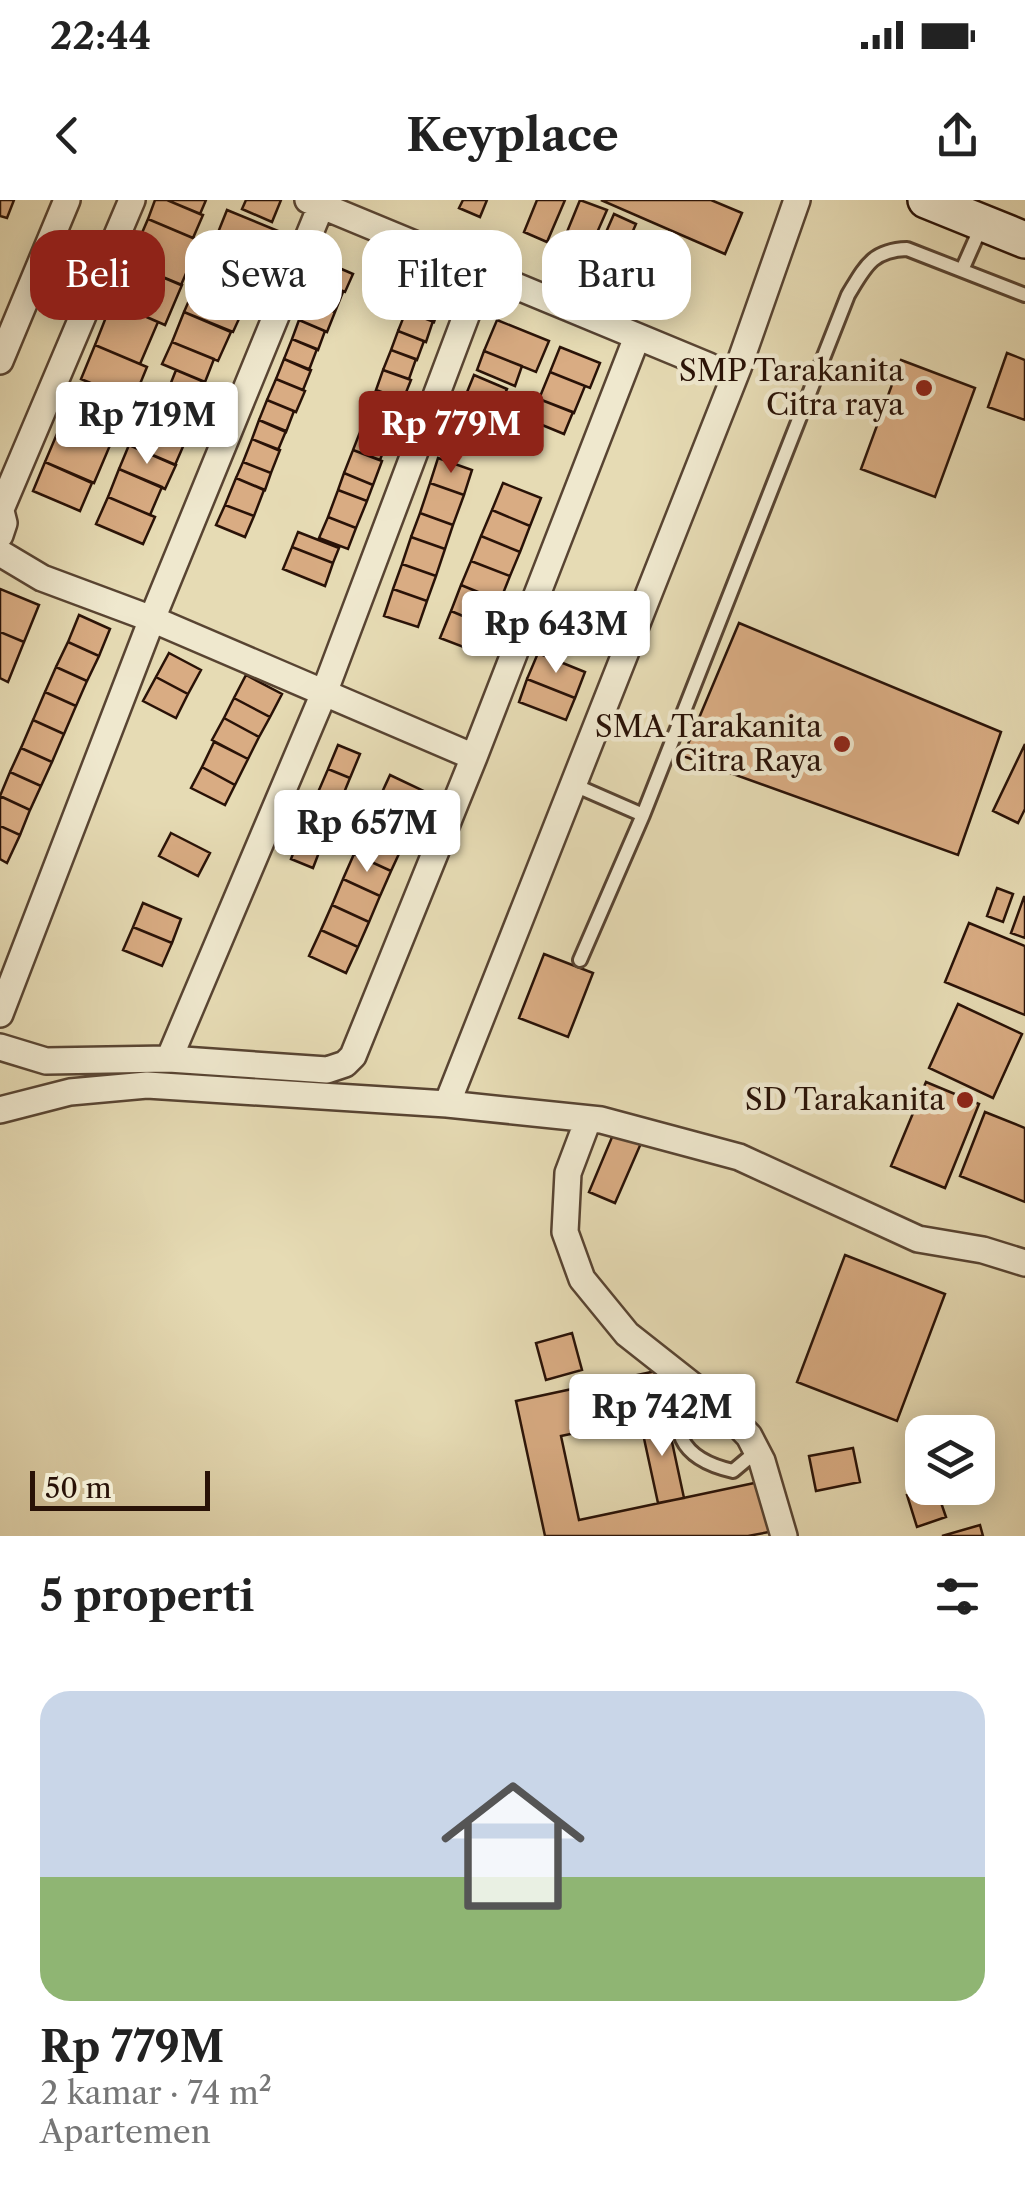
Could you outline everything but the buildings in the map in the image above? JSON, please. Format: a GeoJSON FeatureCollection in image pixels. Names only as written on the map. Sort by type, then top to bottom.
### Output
{"type":"FeatureCollection","features":[{"type":"Feature","properties":{"kind":"street"},"geometry":{"type":"LineString","coordinates":[[0,361],[67,200]]}},
{"type":"Feature","properties":{"kind":"street"},"geometry":{"type":"LineString","coordinates":[[0,536],[4,524],[0,508],[132,200]]}},
{"type":"Feature","properties":{"kind":"street"},"geometry":{"type":"LineString","coordinates":[[446,1104],[738,368],[796,200]]}},
{"type":"Feature","properties":{"kind":"street"},"geometry":{"type":"LineString","coordinates":[[926,200],[1025,240]]}},
{"type":"Feature","properties":{"kind":"street"},"geometry":{"type":"LineString","coordinates":[[0,1014],[314,203],[381,230]]}},
{"type":"Feature","properties":{"kind":"street"},"geometry":{"type":"LineString","coordinates":[[522,288],[708,366]]}},
{"type":"Feature","properties":{"kind":"street"},"geometry":{"type":"LineString","coordinates":[[169,1059],[324,694],[465,320]]}},
{"type":"Feature","properties":{"kind":"street"},"geometry":{"type":"LineString","coordinates":[[0,1047],[46,1061],[169,1059],[327,1070],[345,1064],[358,1043],[474,757],[637,337]]}},
{"type":"Feature","properties":{"kind":"street"},"geometry":{"type":"LineString","coordinates":[[0,553],[42,578],[152,619],[474,757]]}},
{"type":"Feature","properties":{"kind":"street"},"geometry":{"type":"LineString","coordinates":[[0,1110],[70,1092],[148,1085],[446,1104],[601,1120],[739,1157],[918,1239],[983,1250],[1025,1263]]}},
{"type":"Feature","properties":{"kind":"street"},"geometry":{"type":"LineString","coordinates":[[588,1120],[568,1174],[565,1232],[582,1279],[626,1334],[739,1423],[758,1450],[784,1536]]}},
{"type":"Feature","properties":{"kind":"lane"},"geometry":{"type":"LineString","coordinates":[[962,270],[983,223]]}},
{"type":"Feature","properties":{"kind":"lane"},"geometry":{"type":"LineString","coordinates":[[580,960],[644,815],[848,295],[867,264],[887,250],[908,249],[1025,294]]}},
{"type":"Feature","properties":{"kind":"lane"},"geometry":{"type":"LineString","coordinates":[[572,784],[644,815]]}},
{"type":"Feature","properties":{"kind":"lane"},"geometry":{"type":"LineString","coordinates":[[680,1375],[675,1410],[688,1450],[708,1466],[734,1471],[758,1450]]}},
{"type":"Feature","properties":{"kind":"place","name":"SMP Tarakanita Citra raya"},"geometry":{"type":"Point","coordinates":[924,388]}},
{"type":"Feature","properties":{"kind":"place","name":"SMA Tarakanita Citra Raya"},"geometry":{"type":"Point","coordinates":[842,744]}},
{"type":"Feature","properties":{"kind":"place","name":"SD Tarakanita"},"geometry":{"type":"Point","coordinates":[965,1100]}}]}
